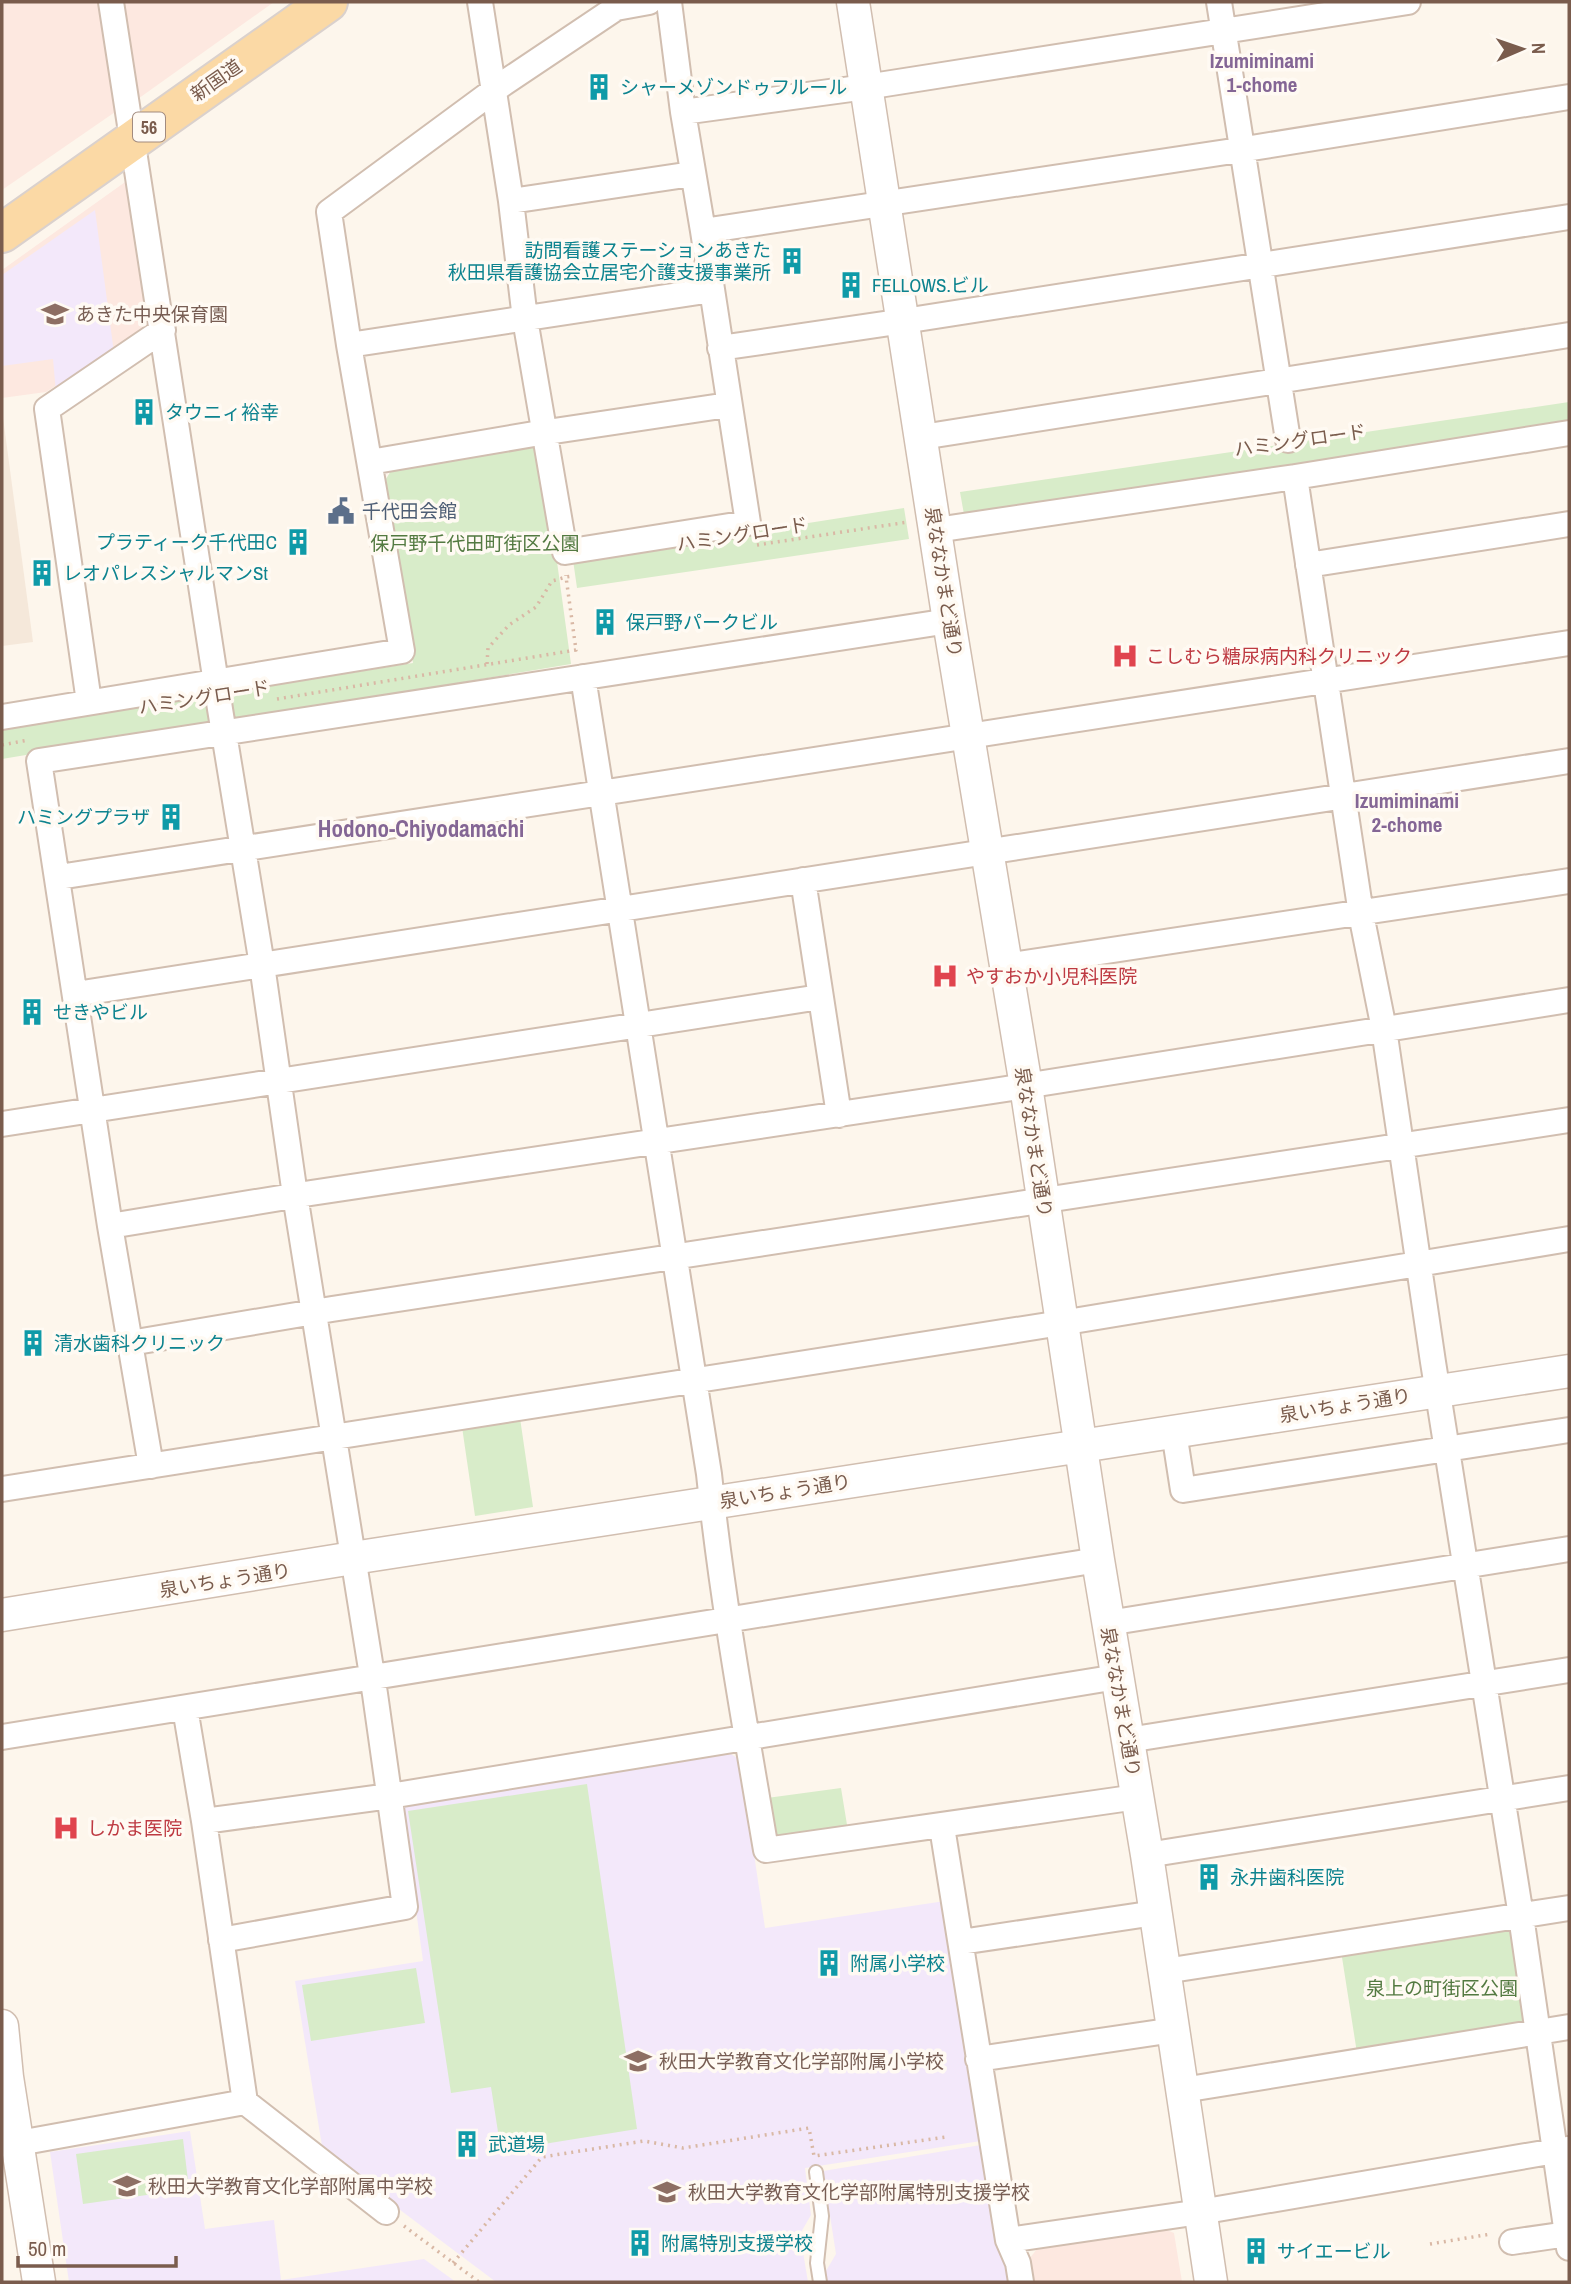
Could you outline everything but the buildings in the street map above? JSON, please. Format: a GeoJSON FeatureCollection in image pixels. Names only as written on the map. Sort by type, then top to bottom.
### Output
{"type":"FeatureCollection","features":[{"type":"Feature","properties":{"kind":"main road","name":"新国道"},"geometry":{"type":"LineString","coordinates":[[2,233],[328,2]]}},
{"type":"Feature","properties":{"kind":"street"},"geometry":{"type":"LineString","coordinates":[[111,2],[262,965],[405,1907],[221,1940]]}},
{"type":"Feature","properties":{"kind":"street"},"geometry":{"type":"LineString","coordinates":[[480,2],[511,201],[526,319],[565,552],[748,523],[692,174],[669,2]]}},
{"type":"Feature","properties":{"kind":"street"},"geometry":{"type":"LineString","coordinates":[[2,717],[402,651],[329,212],[494,91],[616,8],[649,2]]}},
{"type":"Feature","properties":{"kind":"street","name":"泉ななかまど通り"},"geometry":{"type":"LineString","coordinates":[[853,2],[949,621],[1026,1086],[1098,1560],[1147,1855],[1211,2282]]}},
{"type":"Feature","properties":{"kind":"street"},"geometry":{"type":"LineString","coordinates":[[1219,2],[1288,440]]}},
{"type":"Feature","properties":{"kind":"street"},"geometry":{"type":"LineString","coordinates":[[683,112],[866,87],[1408,2]]}},
{"type":"Feature","properties":{"kind":"street"},"geometry":{"type":"LineString","coordinates":[[703,231],[885,205],[1569,97]]}},
{"type":"Feature","properties":{"kind":"street"},"geometry":{"type":"LineString","coordinates":[[511,201],[692,174]]}},
{"type":"Feature","properties":{"kind":"street"},"geometry":{"type":"LineString","coordinates":[[720,348],[1569,216]]}},
{"type":"Feature","properties":{"kind":"street"},"geometry":{"type":"LineString","coordinates":[[349,345],[712,290]]}},
{"type":"Feature","properties":{"kind":"street"},"geometry":{"type":"LineString","coordinates":[[89,702],[47,409],[163,330]]}},
{"type":"Feature","properties":{"kind":"street"},"geometry":{"type":"LineString","coordinates":[[922,437],[1569,335]]}},
{"type":"Feature","properties":{"kind":"street"},"geometry":{"type":"LineString","coordinates":[[370,462],[728,405]]}},
{"type":"Feature","properties":{"kind":"street"},"geometry":{"type":"LineString","coordinates":[[934,520],[1295,477],[1569,433]]}},
{"type":"Feature","properties":{"kind":"street"},"geometry":{"type":"LineString","coordinates":[[1295,477],[1361,914],[1384,1029],[1437,1391],[1538,2032],[1562,2150],[1568,2241],[1512,2242]]}},
{"type":"Feature","properties":{"kind":"street"},"geometry":{"type":"LineString","coordinates":[[1308,565],[1569,524]]}},
{"type":"Feature","properties":{"kind":"street"},"geometry":{"type":"LineString","coordinates":[[151,1466],[110,1226],[40,761],[949,621]]}},
{"type":"Feature","properties":{"kind":"street"},"geometry":{"type":"LineString","coordinates":[[59,877],[1569,643]]}},
{"type":"Feature","properties":{"kind":"street"},"geometry":{"type":"LineString","coordinates":[[583,677],[766,1850],[1137,1797]]}},
{"type":"Feature","properties":{"kind":"street"},"geometry":{"type":"LineString","coordinates":[[76,994],[1569,761]]}},
{"type":"Feature","properties":{"kind":"street"},"geometry":{"type":"LineString","coordinates":[[803,880],[839,1115]]}},
{"type":"Feature","properties":{"kind":"street"},"geometry":{"type":"LineString","coordinates":[[1006,966],[1569,881]]}},
{"type":"Feature","properties":{"kind":"street"},"geometry":{"type":"LineString","coordinates":[[2,1124],[820,997]]}},
{"type":"Feature","properties":{"kind":"street"},"geometry":{"type":"LineString","coordinates":[[110,1226],[295,1195],[839,1115],[1569,1000]]}},
{"type":"Feature","properties":{"kind":"street"},"geometry":{"type":"LineString","coordinates":[[130,1343],[314,1312],[1569,1120]]}},
{"type":"Feature","properties":{"kind":"street"},"geometry":{"type":"LineString","coordinates":[[2,1489],[1061,1323],[1569,1240]]}},
{"type":"Feature","properties":{"kind":"street","name":"泉いちょう通り"},"geometry":{"type":"LineString","coordinates":[[2,1615],[712,1502],[1569,1371]]}},
{"type":"Feature","properties":{"kind":"street"},"geometry":{"type":"LineString","coordinates":[[1174,1432],[1183,1490],[1569,1430]]}},
{"type":"Feature","properties":{"kind":"street"},"geometry":{"type":"LineString","coordinates":[[1108,1623],[1569,1549]]}},
{"type":"Feature","properties":{"kind":"street"},"geometry":{"type":"LineString","coordinates":[[2,1737],[1098,1560]]}},
{"type":"Feature","properties":{"kind":"street"},"geometry":{"type":"LineString","coordinates":[[1128,1740],[1569,1670]]}},
{"type":"Feature","properties":{"kind":"street"},"geometry":{"type":"LineString","coordinates":[[204,1821],[390,1796],[1117,1678]]}},
{"type":"Feature","properties":{"kind":"street"},"geometry":{"type":"LineString","coordinates":[[185,1708],[245,2102],[386,2212]]}},
{"type":"Feature","properties":{"kind":"street"},"geometry":{"type":"LineString","coordinates":[[1147,1855],[1569,1788]]}},
{"type":"Feature","properties":{"kind":"street"},"geometry":{"type":"LineString","coordinates":[[942,1826],[1008,2240],[1018,2263],[1021,2282]]}},
{"type":"Feature","properties":{"kind":"street"},"geometry":{"type":"LineString","coordinates":[[1165,1971],[1569,1908]]}},
{"type":"Feature","properties":{"kind":"street"},"geometry":{"type":"LineString","coordinates":[[961,1942],[1155,1913]]}},
{"type":"Feature","properties":{"kind":"street"},"geometry":{"type":"LineString","coordinates":[[2,2026],[4,2078],[19,2143],[39,2282]]}},
{"type":"Feature","properties":{"kind":"street"},"geometry":{"type":"LineString","coordinates":[[1183,2090],[1569,2027]]}},
{"type":"Feature","properties":{"kind":"street"},"geometry":{"type":"LineString","coordinates":[[978,2059],[1174,2030]]}},
{"type":"Feature","properties":{"kind":"street"},"geometry":{"type":"LineString","coordinates":[[19,2143],[245,2102]]}},
{"type":"Feature","properties":{"kind":"street"},"geometry":{"type":"LineString","coordinates":[[1008,2240],[1200,2212],[1562,2150]]}},
{"type":"Feature","properties":{"kind":"lane"},"geometry":{"type":"LineString","coordinates":[[816,2172],[822,2216],[817,2263],[820,2282]]}},
{"type":"Feature","properties":{"kind":"path","name":"ハミングロード"},"geometry":{"type":"LineString","coordinates":[[751,546],[934,520]]}},
{"type":"Feature","properties":{"kind":"path"},"geometry":{"type":"LineString","coordinates":[[486,664],[488,648],[509,625],[536,607],[552,581],[579,575]]}},
{"type":"Feature","properties":{"kind":"path","name":"ハミングロード"},"geometry":{"type":"LineString","coordinates":[[271,700],[576,650],[566,577]]}},
{"type":"Feature","properties":{"kind":"path"},"geometry":{"type":"LineString","coordinates":[[406,678],[411,704]]}},
{"type":"Feature","properties":{"kind":"path"},"geometry":{"type":"LineString","coordinates":[[2,745],[37,739]]}},
{"type":"Feature","properties":{"kind":"path"},"geometry":{"type":"LineString","coordinates":[[453,2263],[542,2157],[644,2141],[682,2148],[809,2128],[814,2156],[946,2137]]}},
{"type":"Feature","properties":{"kind":"path"},"geometry":{"type":"LineString","coordinates":[[386,2212],[479,2282]]}},
{"type":"Feature","properties":{"kind":"shaded area"},"geometry":{"type":"Polygon","coordinates":[[[2,2],[101,2],[118,110],[2,190],[2,2]]]}},
{"type":"Feature","properties":{"kind":"shaded area"},"geometry":{"type":"Polygon","coordinates":[[[120,2],[274,2],[135,101],[120,2]]]}},
{"type":"Feature","properties":{"kind":"shaded area"},"geometry":{"type":"Polygon","coordinates":[[[135,175],[159,320],[46,392],[2,398],[2,270],[135,175]]]}},
{"type":"Feature","properties":{"kind":"shaded area","name":"あきた中央保育園"},"geometry":{"type":"Polygon","coordinates":[[[95,210],[114,353],[56,393],[53,359],[2,366],[2,275],[95,210]]]}},
{"type":"Feature","properties":{"kind":"shaded area"},"geometry":{"type":"Polygon","coordinates":[[[2,410],[33,642],[2,646],[2,410]]]}},
{"type":"Feature","properties":{"kind":"shaded area","name":"秋田大学教育文化学部附属小学校"},"geometry":{"type":"Polygon","coordinates":[[[731,1754],[740,1760],[765,1928],[945,1901],[981,2141],[805,2168],[811,2215],[800,2234],[808,2282],[496,2282],[323,2152],[295,1981],[423,1961],[402,1808],[407,1802],[731,1754]]]}},
{"type":"Feature","properties":{"kind":"shaded area","name":"秋田大学教育文化学部附属中学校"},"geometry":{"type":"Polygon","coordinates":[[[190,2131],[205,2229],[274,2220],[281,2280],[424,2259],[456,2282],[69,2282],[50,2152],[190,2131]]]}},
{"type":"Feature","properties":{"kind":"shaded area"},"geometry":{"type":"Polygon","coordinates":[[[981,2145],[998,2249],[1007,2254],[1012,2282],[824,2282],[823,2276],[836,2254],[823,2171],[981,2145]]]}},
{"type":"Feature","properties":{"kind":"shaded area"},"geometry":{"type":"Polygon","coordinates":[[[1164,2229],[1174,2233],[1182,2282],[1029,2282],[1026,2263],[1037,2249],[1164,2229]]]}},
{"type":"Feature","properties":{"kind":"green space"},"geometry":{"type":"Polygon","coordinates":[[[1569,402],[1569,428],[965,520],[960,492],[1569,402]]]}},
{"type":"Feature","properties":{"kind":"green space","name":"保戸野千代田町街区公園"},"geometry":{"type":"Polygon","coordinates":[[[535,447],[542,452],[571,664],[2,759],[2,729],[413,663],[386,479],[392,469],[535,447]]]}},
{"type":"Feature","properties":{"kind":"green space"},"geometry":{"type":"Polygon","coordinates":[[[904,508],[909,539],[577,588],[573,560],[904,508]]]}},
{"type":"Feature","properties":{"kind":"green space"},"geometry":{"type":"Polygon","coordinates":[[[520,1418],[533,1507],[475,1516],[462,1427],[520,1418]]]}},
{"type":"Feature","properties":{"kind":"green space"},"geometry":{"type":"Polygon","coordinates":[[[587,1784],[637,2129],[501,2151],[491,2087],[451,2093],[408,1811],[587,1784]]]}},
{"type":"Feature","properties":{"kind":"green space"},"geometry":{"type":"Polygon","coordinates":[[[841,1788],[848,1831],[783,1841],[773,1836],[767,1798],[841,1788]]]}},
{"type":"Feature","properties":{"kind":"green space","name":"泉上の町街区公園"},"geometry":{"type":"Polygon","coordinates":[[[1505,1926],[1512,1932],[1524,2022],[1357,2053],[1341,1951],[1505,1926]]]}},
{"type":"Feature","properties":{"kind":"green space"},"geometry":{"type":"Polygon","coordinates":[[[416,1968],[425,2023],[311,2041],[302,1985],[416,1968]]]}},
{"type":"Feature","properties":{"kind":"green space"},"geometry":{"type":"Polygon","coordinates":[[[183,2139],[189,2189],[83,2204],[76,2154],[183,2139]]]}},
{"type":"Feature","properties":{"kind":"place","name":"シャーメゾンドゥフルール"},"geometry":{"type":"Point","coordinates":[599,87]}},
{"type":"Feature","properties":{"kind":"place","name":"訪問看護ステーションあきた 秋田県看護協会立居宅介護支援事業所"},"geometry":{"type":"Point","coordinates":[792,261]}},
{"type":"Feature","properties":{"kind":"place","name":"FELLOWS.ビル"},"geometry":{"type":"Point","coordinates":[851,285]}},
{"type":"Feature","properties":{"kind":"place","name":"あきた中央保育園"},"geometry":{"type":"Point","coordinates":[55,314]}},
{"type":"Feature","properties":{"kind":"place","name":"タウニィ裕幸"},"geometry":{"type":"Point","coordinates":[144,412]}},
{"type":"Feature","properties":{"kind":"place","name":"千代田会館"},"geometry":{"type":"Point","coordinates":[341,511]}},
{"type":"Feature","properties":{"kind":"place","name":"プラティーク千代田C"},"geometry":{"type":"Point","coordinates":[298,542]}},
{"type":"Feature","properties":{"kind":"place","name":"レオパレスシャルマンSt"},"geometry":{"type":"Point","coordinates":[42,573]}},
{"type":"Feature","properties":{"kind":"place","name":"保戸野パークビル"},"geometry":{"type":"Point","coordinates":[605,622]}},
{"type":"Feature","properties":{"kind":"place","name":"こしむら糖尿病内科クリニック"},"geometry":{"type":"Point","coordinates":[1125,656]}},
{"type":"Feature","properties":{"kind":"place","name":"ハミングプラザ"},"geometry":{"type":"Point","coordinates":[171,817]}},
{"type":"Feature","properties":{"kind":"place","name":"やすおか小児科医院"},"geometry":{"type":"Point","coordinates":[945,976]}},
{"type":"Feature","properties":{"kind":"place","name":"せきやビル"},"geometry":{"type":"Point","coordinates":[32,1012]}},
{"type":"Feature","properties":{"kind":"place","name":"清水歯科クリニック"},"geometry":{"type":"Point","coordinates":[33,1343]}},
{"type":"Feature","properties":{"kind":"place","name":"しかま医院"},"geometry":{"type":"Point","coordinates":[66,1828]}},
{"type":"Feature","properties":{"kind":"place","name":"永井歯科医院"},"geometry":{"type":"Point","coordinates":[1209,1877]}},
{"type":"Feature","properties":{"kind":"place","name":"附属小学校"},"geometry":{"type":"Point","coordinates":[829,1963]}},
{"type":"Feature","properties":{"kind":"place","name":"秋田大学教育文化学部附属小学校"},"geometry":{"type":"Point","coordinates":[638,2061]}},
{"type":"Feature","properties":{"kind":"place","name":"武道場"},"geometry":{"type":"Point","coordinates":[467,2144]}},
{"type":"Feature","properties":{"kind":"place","name":"秋田大学教育文化学部附属中学校"},"geometry":{"type":"Point","coordinates":[127,2186]}},
{"type":"Feature","properties":{"kind":"place","name":"秋田大学教育文化学部附属特別支援学校"},"geometry":{"type":"Point","coordinates":[667,2192]}},
{"type":"Feature","properties":{"kind":"place","name":"附属特別支援学校"},"geometry":{"type":"Point","coordinates":[640,2243]}},
{"type":"Feature","properties":{"kind":"place","name":"サイエービル"},"geometry":{"type":"Point","coordinates":[1256,2251]}},
{"type":"Feature","properties":{"kind":"district","name":"Izumiminami 1-chome"},"geometry":{"type":"Point","coordinates":[1262,72]}},
{"type":"Feature","properties":{"kind":"district","name":"Izumiminami 2-chome"},"geometry":{"type":"Point","coordinates":[1407,812]}},
{"type":"Feature","properties":{"kind":"district","name":"Hodono-Chiyodamachi"},"geometry":{"type":"Point","coordinates":[421,828]}}]}
